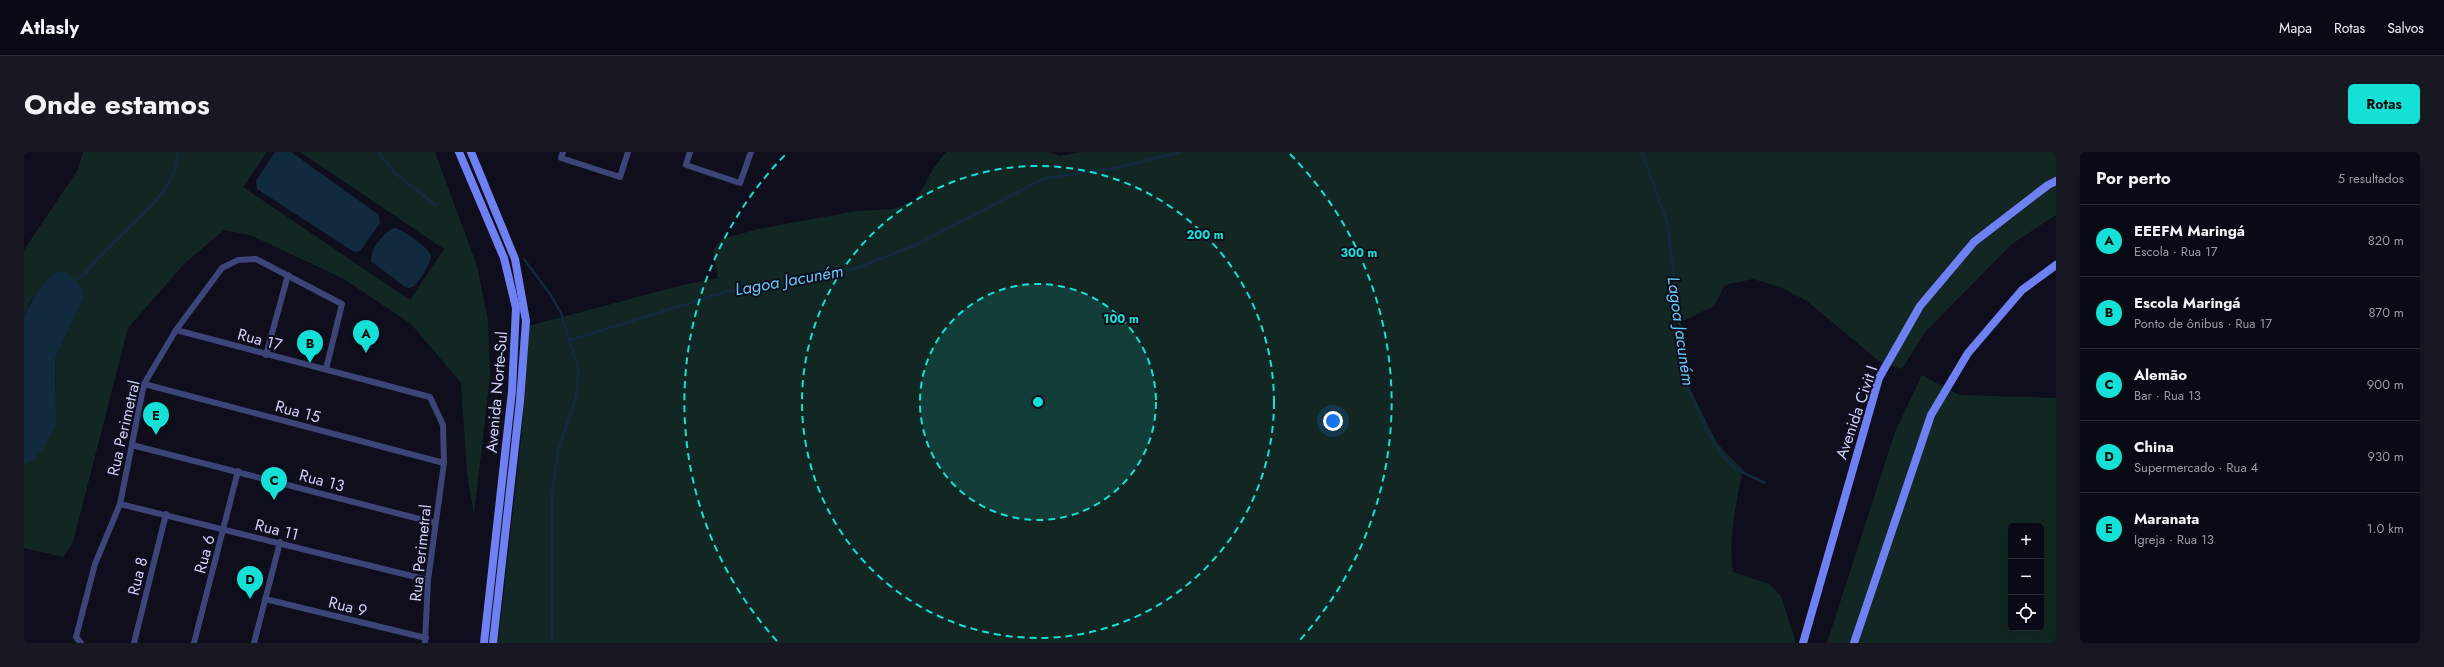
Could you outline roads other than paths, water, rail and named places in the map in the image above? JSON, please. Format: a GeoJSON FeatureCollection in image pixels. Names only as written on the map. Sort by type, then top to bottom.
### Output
{"type":"FeatureCollection","features":[{"type":"Feature","properties":{"kind":"main road","name":"Avenida Norte-Sul"},"geometry":{"type":"LineString","coordinates":[[459,152],[504,258],[516,308],[512,391],[484,643]]}},
{"type":"Feature","properties":{"kind":"main road","name":"Avenida Norte-Sul"},"geometry":{"type":"LineString","coordinates":[[471,152],[515,259],[526,321],[520,401],[493,643]]}},
{"type":"Feature","properties":{"kind":"main road","name":"Avenida Civit I"},"geometry":{"type":"LineString","coordinates":[[1804,642],[1879,378],[1920,306],[1974,242],[2048,185],[2056,181]]}},
{"type":"Feature","properties":{"kind":"main road"},"geometry":{"type":"LineString","coordinates":[[1854,643],[1931,415],[1968,353],[2022,290],[2056,266]]}},
{"type":"Feature","properties":{"kind":"street"},"geometry":{"type":"LineString","coordinates":[[562,155],[620,177],[628,152]]}},
{"type":"Feature","properties":{"kind":"street"},"geometry":{"type":"LineString","coordinates":[[690,152],[686,165],[740,183],[752,152]]}},
{"type":"Feature","properties":{"kind":"street","name":"Rua Perimetral"},"geometry":{"type":"LineString","coordinates":[[81,643],[76,637],[95,564],[120,504],[144,384],[176,330],[222,268],[238,260],[256,259],[342,304],[326,370]]}},
{"type":"Feature","properties":{"kind":"street"},"geometry":{"type":"LineString","coordinates":[[266,355],[288,275]]}},
{"type":"Feature","properties":{"kind":"street","name":"Rua 17"},"geometry":{"type":"LineString","coordinates":[[176,330],[266,355],[430,397]]}},
{"type":"Feature","properties":{"kind":"street","name":"Rua 15"},"geometry":{"type":"LineString","coordinates":[[144,384],[444,462]]}},
{"type":"Feature","properties":{"kind":"street","name":"Rua Perimetral"},"geometry":{"type":"LineString","coordinates":[[426,641],[428,580],[444,462],[443,425],[430,397]]}},
{"type":"Feature","properties":{"kind":"street","name":"Rua 13"},"geometry":{"type":"LineString","coordinates":[[132,445],[238,471],[435,523]]}},
{"type":"Feature","properties":{"kind":"street","name":"Rua 6"},"geometry":{"type":"LineString","coordinates":[[194,643],[238,471]]}},
{"type":"Feature","properties":{"kind":"street","name":"Rua 11"},"geometry":{"type":"LineString","coordinates":[[120,504],[280,542],[428,580]]}},
{"type":"Feature","properties":{"kind":"street","name":"Rua 8"},"geometry":{"type":"LineString","coordinates":[[134,643],[166,514]]}},
{"type":"Feature","properties":{"kind":"street"},"geometry":{"type":"LineString","coordinates":[[254,643],[280,542]]}},
{"type":"Feature","properties":{"kind":"street","name":"Rua 9"},"geometry":{"type":"LineString","coordinates":[[265,599],[426,641]]}},
{"type":"Feature","properties":{"kind":"water"},"geometry":{"type":"Polygon","coordinates":[[[275,152],[291,152],[379,215],[380,223],[360,251],[354,252],[257,189],[256,181],[275,152]]]}},
{"type":"Feature","properties":{"kind":"water"},"geometry":{"type":"Polygon","coordinates":[[[395,228],[399,229],[415,240],[426,249],[431,256],[422,277],[414,286],[408,288],[371,261],[372,252],[378,242],[382,237],[395,228]]]}},
{"type":"Feature","properties":{"kind":"water"},"geometry":{"type":"Polygon","coordinates":[[[64,272],[78,283],[82,289],[84,298],[55,359],[56,424],[42,450],[32,461],[24,464],[24,319],[32,300],[53,273],[64,272]]]}},
{"type":"Feature","properties":{"kind":"waterway"},"geometry":{"type":"LineString","coordinates":[[73,281],[84,275],[96,260],[153,204],[169,183],[175,170],[178,152]]}},
{"type":"Feature","properties":{"kind":"waterway","name":"Lagoa Jacuném"},"geometry":{"type":"LineString","coordinates":[[378,152],[396,174],[437,206]]}},
{"type":"Feature","properties":{"kind":"waterway","name":"Lagoa Jacuném"},"geometry":{"type":"LineString","coordinates":[[571,340],[725,292],[811,279],[857,268],[918,244],[1045,178],[1116,168],[1181,152]]}},
{"type":"Feature","properties":{"kind":"waterway","name":"Lagoa Jacuném"},"geometry":{"type":"LineString","coordinates":[[1642,152],[1667,222],[1687,385],[1705,427],[1724,457],[1736,469],[1765,483]]}},
{"type":"Feature","properties":{"kind":"waterway"},"geometry":{"type":"LineString","coordinates":[[524,259],[550,294],[561,313],[578,368],[576,398],[558,451],[552,492],[552,643]]}},
{"type":"Feature","properties":{"kind":"place","name":"EEEFM Maringá"},"geometry":{"type":"Point","coordinates":[366,353]}},
{"type":"Feature","properties":{"kind":"place","name":"Escola Maringá"},"geometry":{"type":"Point","coordinates":[310,363]}},
{"type":"Feature","properties":{"kind":"place","name":"Maranata"},"geometry":{"type":"Point","coordinates":[156,435]}},
{"type":"Feature","properties":{"kind":"place","name":"Alemão"},"geometry":{"type":"Point","coordinates":[274,500]}},
{"type":"Feature","properties":{"kind":"place","name":"China"},"geometry":{"type":"Point","coordinates":[250,599]}}]}
